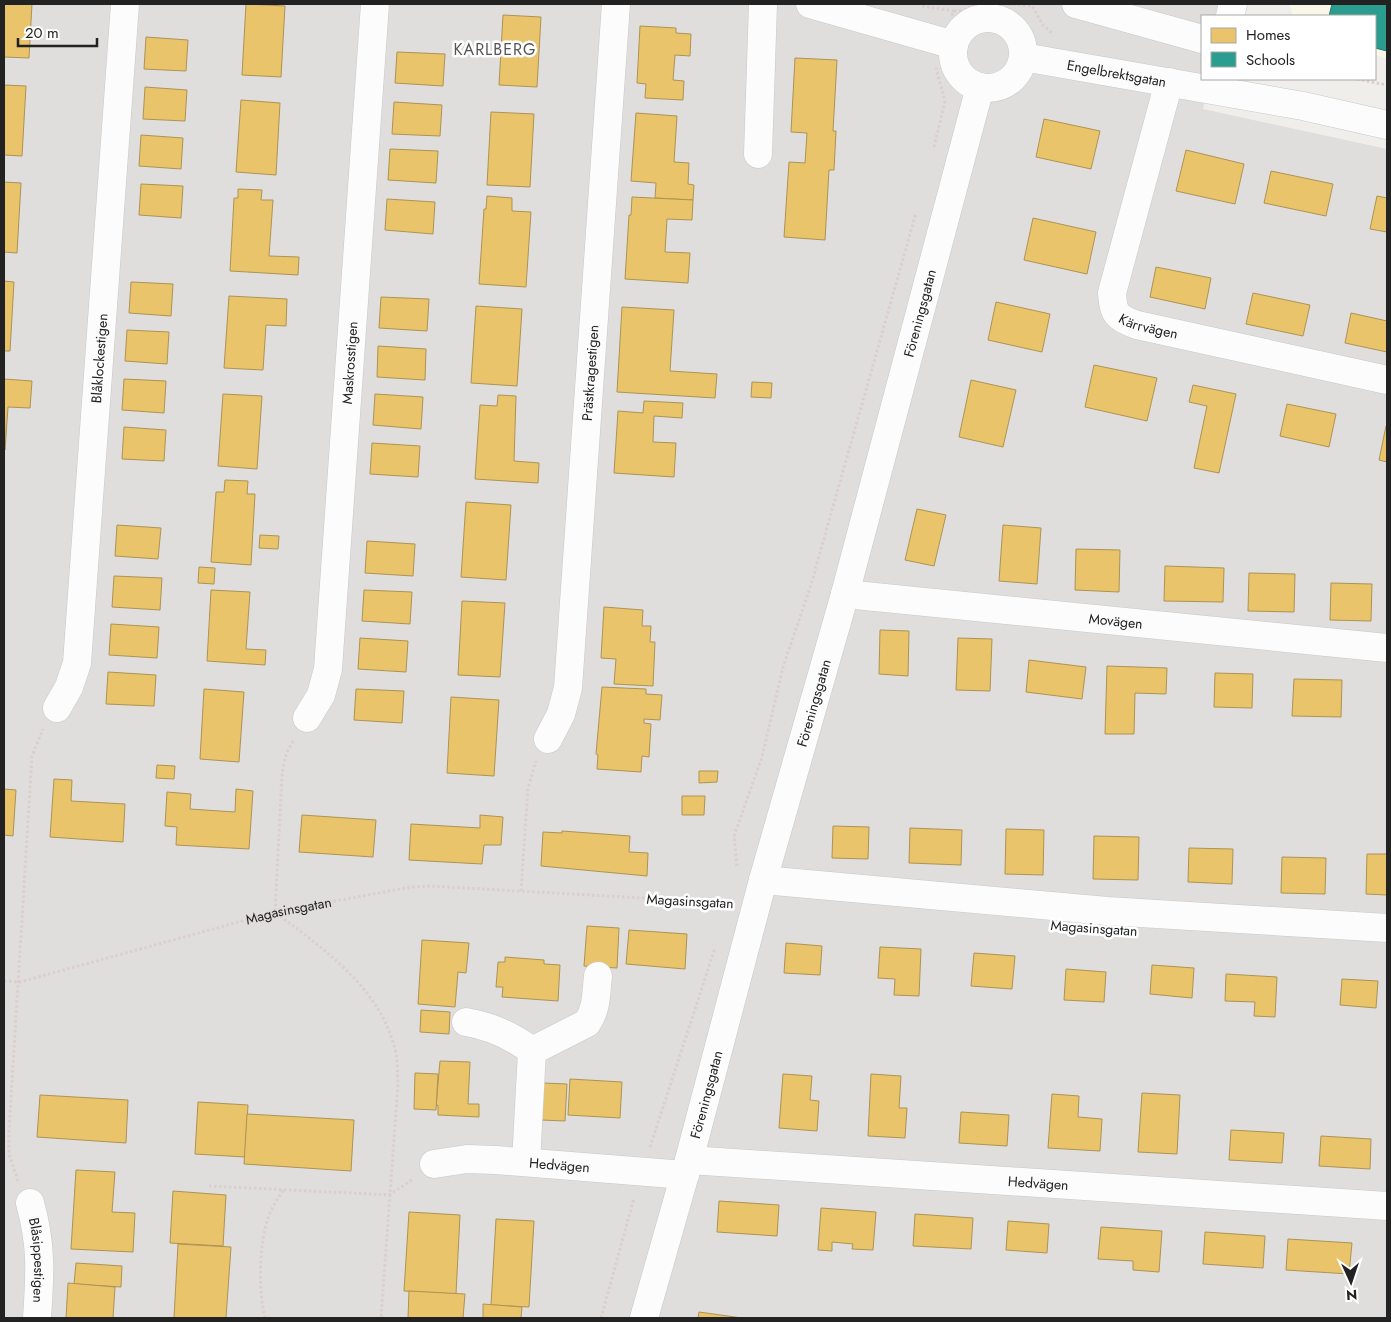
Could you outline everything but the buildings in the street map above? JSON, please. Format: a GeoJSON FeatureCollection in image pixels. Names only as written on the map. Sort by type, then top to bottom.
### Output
{"type":"FeatureCollection","features":[{"type":"Feature","properties":{"kind":"street","name":"Blåklockestigen"},"geometry":{"type":"LineString","coordinates":[[57,708],[69,687],[77,663],[125,4]]}},
{"type":"Feature","properties":{"kind":"street","name":"Maskrosstigen"},"geometry":{"type":"LineString","coordinates":[[307,718],[320,695],[328,669],[375,4]]}},
{"type":"Feature","properties":{"kind":"street","name":"Prästkragestigen"},"geometry":{"type":"LineString","coordinates":[[548,738],[561,714],[568,688],[616,4]]}},
{"type":"Feature","properties":{"kind":"street"},"geometry":{"type":"LineString","coordinates":[[758,154],[763,4]]}},
{"type":"Feature","properties":{"kind":"street"},"geometry":{"type":"LineString","coordinates":[[810,4],[949,43]]}},
{"type":"Feature","properties":{"kind":"street"},"geometry":{"type":"LineString","coordinates":[[1076,4],[1201,40]]}},
{"type":"Feature","properties":{"kind":"street"},"geometry":{"type":"LineString","coordinates":[[999,12],[1020,38],[1023,57],[1020,68],[1013,78],[1003,85],[992,88],[980,88],[961,76],[949,43],[966,26],[999,12]]}},
{"type":"Feature","properties":{"kind":"street","name":"Engelbrektsgatan"},"geometry":{"type":"LineString","coordinates":[[1023,57],[1169,82],[1211,84],[1387,125]]}},
{"type":"Feature","properties":{"kind":"street","name":"Kärrvägen"},"geometry":{"type":"LineString","coordinates":[[1169,82],[1112,293],[1113,307],[1120,318],[1137,325],[1387,380]]}},
{"type":"Feature","properties":{"kind":"street","name":"Föreningsgatan"},"geometry":{"type":"LineString","coordinates":[[644,1318],[687,1168],[753,886],[845,594],[980,88]]}},
{"type":"Feature","properties":{"kind":"street","name":"Movägen"},"geometry":{"type":"LineString","coordinates":[[845,594],[1387,648]]}},
{"type":"Feature","properties":{"kind":"street","name":"Magasinsgatan"},"geometry":{"type":"LineString","coordinates":[[753,886],[1107,911],[1387,928]]}},
{"type":"Feature","properties":{"kind":"street"},"geometry":{"type":"LineString","coordinates":[[532,1051],[586,1024],[592,1016],[595,1005],[598,976]]}},
{"type":"Feature","properties":{"kind":"street"},"geometry":{"type":"LineString","coordinates":[[466,1022],[484,1025],[502,1033],[532,1051]]}},
{"type":"Feature","properties":{"kind":"street"},"geometry":{"type":"LineString","coordinates":[[526,1162],[532,1051]]}},
{"type":"Feature","properties":{"kind":"street","name":"Hedvägen"},"geometry":{"type":"LineString","coordinates":[[434,1164],[467,1159],[642,1172],[687,1168],[1387,1206]]}},
{"type":"Feature","properties":{"kind":"street","name":"Blåsippestigen"},"geometry":{"type":"LineString","coordinates":[[30,1203],[38,1232],[41,1262],[37,1318]]}},
{"type":"Feature","properties":{"kind":"path"},"geometry":{"type":"LineString","coordinates":[[920,5],[954,11],[965,10],[975,4]]}},
{"type":"Feature","properties":{"kind":"path"},"geometry":{"type":"LineString","coordinates":[[933,148],[945,102],[935,66],[949,43],[954,11]]}},
{"type":"Feature","properties":{"kind":"path"},"geometry":{"type":"LineString","coordinates":[[1362,80],[1387,85]]}},
{"type":"Feature","properties":{"kind":"path"},"geometry":{"type":"LineString","coordinates":[[753,886],[734,836],[762,758],[783,667],[810,588],[919,204]]}},
{"type":"Feature","properties":{"kind":"path"},"geometry":{"type":"LineString","coordinates":[[30,1203],[13,1171],[9,1154],[32,756],[42,730],[57,708]]}},
{"type":"Feature","properties":{"kind":"path"},"geometry":{"type":"LineString","coordinates":[[307,718],[285,757],[282,776],[275,912],[322,947],[351,974],[374,1004],[389,1029],[397,1061],[398,1084],[381,1318]]}},
{"type":"Feature","properties":{"kind":"path"},"geometry":{"type":"LineString","coordinates":[[521,892],[528,788],[537,759],[548,738]]}},
{"type":"Feature","properties":{"kind":"path","name":"Magasinsgatan"},"geometry":{"type":"LineString","coordinates":[[4,981],[20,982],[275,912],[411,887],[430,886],[729,903],[753,886]]}},
{"type":"Feature","properties":{"kind":"path"},"geometry":{"type":"LineString","coordinates":[[726,911],[731,895]]}},
{"type":"Feature","properties":{"kind":"path"},"geometry":{"type":"LineString","coordinates":[[601,1318],[642,1172],[716,945]]}},
{"type":"Feature","properties":{"kind":"path"},"geometry":{"type":"LineString","coordinates":[[209,1186],[389,1195]]}},
{"type":"Feature","properties":{"kind":"path"},"geometry":{"type":"LineString","coordinates":[[265,1318],[261,1303],[264,1235],[268,1216],[283,1190]]}},
{"type":"Feature","properties":{"kind":"shaded area"},"geometry":{"type":"Polygon","coordinates":[[[4,4],[1226,4],[1224,15],[1201,15],[1201,80],[1209,80],[1203,109],[1387,149],[1387,1318],[4,1318],[4,4]]]}},
{"type":"Feature","properties":{"kind":"shaded area"},"geometry":{"type":"Polygon","coordinates":[[[1289,4],[1387,4],[1387,58],[1376,55],[1376,15],[1293,15],[1289,4]]]}},
{"type":"Feature","properties":{"kind":"district","name":"KARLBERG"},"geometry":{"type":"Point","coordinates":[495,49]}}]}
